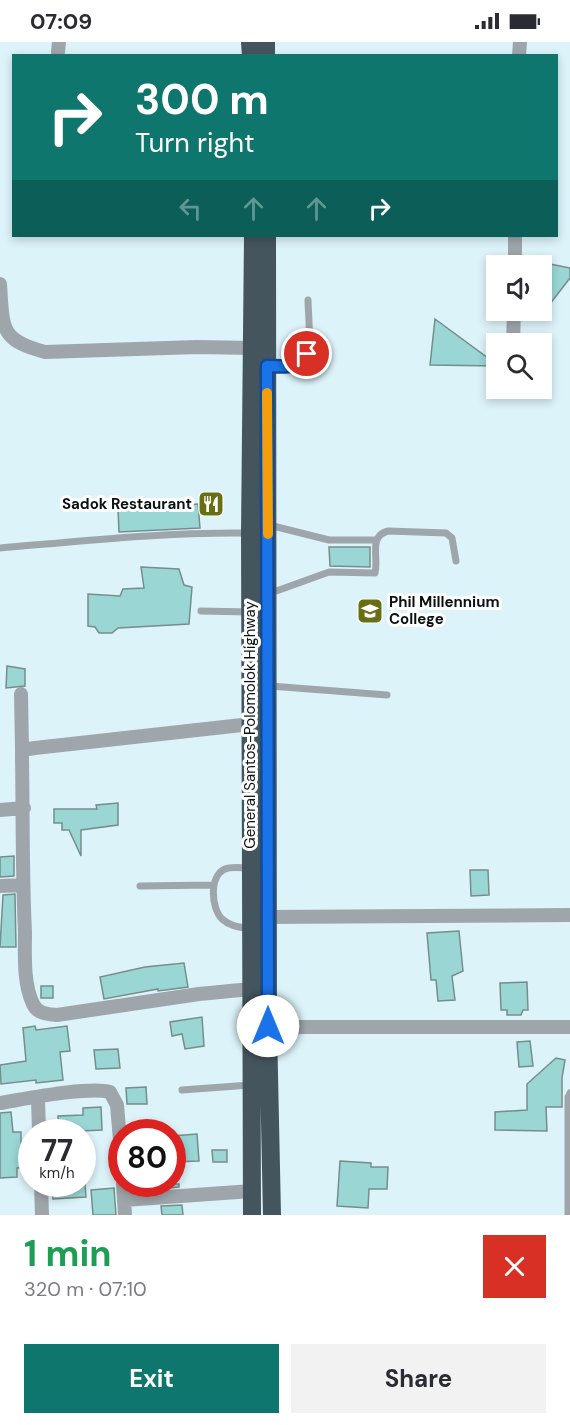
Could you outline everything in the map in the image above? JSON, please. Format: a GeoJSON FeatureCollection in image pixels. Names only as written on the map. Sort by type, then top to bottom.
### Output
{"type":"FeatureCollection","features":[{"type":"Feature","properties":{"kind":"highway"},"geometry":{"type":"LineString","coordinates":[[252,1215],[250,533],[253,237]]}},
{"type":"Feature","properties":{"kind":"highway","name":"General Santos-Polomolok Highway"},"geometry":{"type":"LineString","coordinates":[[267,237],[268,1026],[272,1215]]}},
{"type":"Feature","properties":{"kind":"street"},"geometry":{"type":"LineString","coordinates":[[514,255],[515,237]]}},
{"type":"Feature","properties":{"kind":"street"},"geometry":{"type":"LineString","coordinates":[[0,284],[3,327],[9,338],[23,346],[45,352],[197,347],[253,348]]}},
{"type":"Feature","properties":{"kind":"street"},"geometry":{"type":"LineString","coordinates":[[21,694],[26,974],[32,1002],[40,1012],[57,1016],[199,994],[251,989]]}},
{"type":"Feature","properties":{"kind":"street"},"geometry":{"type":"LineString","coordinates":[[22,750],[251,724]]}},
{"type":"Feature","properties":{"kind":"street"},"geometry":{"type":"LineString","coordinates":[[0,810],[24,808]]}},
{"type":"Feature","properties":{"kind":"street"},"geometry":{"type":"LineString","coordinates":[[0,886],[23,885]]}},
{"type":"Feature","properties":{"kind":"street"},"geometry":{"type":"LineString","coordinates":[[268,917],[570,915]]}},
{"type":"Feature","properties":{"kind":"street"},"geometry":{"type":"LineString","coordinates":[[268,1026],[570,1027]]}},
{"type":"Feature","properties":{"kind":"street"},"geometry":{"type":"LineString","coordinates":[[0,1103],[100,1091],[110,1092],[117,1105],[118,1119]]}},
{"type":"Feature","properties":{"kind":"street"},"geometry":{"type":"LineString","coordinates":[[38,1098],[39,1119]]}},
{"type":"Feature","properties":{"kind":"street"},"geometry":{"type":"LineString","coordinates":[[124,1200],[252,1191]]}},
{"type":"Feature","properties":{"kind":"street"},"geometry":{"type":"LineString","coordinates":[[41,1197],[42,1215]]}},
{"type":"Feature","properties":{"kind":"street"},"geometry":{"type":"LineString","coordinates":[[124,1197],[125,1215]]}},
{"type":"Feature","properties":{"kind":"lane"},"geometry":{"type":"LineString","coordinates":[[267,366],[291,366],[304,360],[309,348],[308,300]]}},
{"type":"Feature","properties":{"kind":"lane"},"geometry":{"type":"LineString","coordinates":[[268,525],[350,543],[376,540]]}},
{"type":"Feature","properties":{"kind":"lane"},"geometry":{"type":"LineString","coordinates":[[268,594],[329,572],[350,569],[373,574],[376,572],[376,540],[388,531],[446,533],[452,538],[456,561]]}},
{"type":"Feature","properties":{"kind":"lane"},"geometry":{"type":"LineString","coordinates":[[0,548],[205,532],[250,533]]}},
{"type":"Feature","properties":{"kind":"lane"},"geometry":{"type":"LineString","coordinates":[[201,611],[251,612]]}},
{"type":"Feature","properties":{"kind":"lane"},"geometry":{"type":"LineString","coordinates":[[267,686],[387,695]]}},
{"type":"Feature","properties":{"kind":"lane"},"geometry":{"type":"LineString","coordinates":[[251,868],[223,870],[218,874],[214,885],[215,907],[221,918],[235,926],[251,929]]}},
{"type":"Feature","properties":{"kind":"lane"},"geometry":{"type":"LineString","coordinates":[[140,886],[214,885]]}},
{"type":"Feature","properties":{"kind":"lane"},"geometry":{"type":"LineString","coordinates":[[182,1089],[252,1085]]}},
{"type":"Feature","properties":{"kind":"lane"},"geometry":{"type":"LineString","coordinates":[[568,1215],[568,1097],[570,1093]]}},
{"type":"Feature","properties":{"kind":"building"},"geometry":{"type":"Polygon","coordinates":[[[552,264],[570,268],[570,278],[552,301],[552,264]]]}},
{"type":"Feature","properties":{"kind":"building"},"geometry":{"type":"Polygon","coordinates":[[[435,319],[486,357],[486,366],[430,365],[435,319]]]}},
{"type":"Feature","properties":{"kind":"building"},"geometry":{"type":"Polygon","coordinates":[[[198,504],[200,528],[119,532],[118,509],[198,504]]]}},
{"type":"Feature","properties":{"kind":"building"},"geometry":{"type":"Polygon","coordinates":[[[329,547],[370,547],[370,567],[330,566],[329,547]]]}},
{"type":"Feature","properties":{"kind":"building"},"geometry":{"type":"Polygon","coordinates":[[[141,567],[179,569],[184,585],[192,587],[189,624],[118,628],[112,633],[99,633],[95,627],[88,626],[88,594],[120,596],[123,589],[144,588],[141,567]]]}},
{"type":"Feature","properties":{"kind":"building"},"geometry":{"type":"Polygon","coordinates":[[[7,666],[25,669],[25,686],[6,688],[7,666]]]}},
{"type":"Feature","properties":{"kind":"building"},"geometry":{"type":"Polygon","coordinates":[[[118,803],[118,825],[81,830],[81,856],[69,830],[62,830],[62,823],[54,823],[54,809],[97,809],[96,805],[118,803]]]}},
{"type":"Feature","properties":{"kind":"building"},"geometry":{"type":"Polygon","coordinates":[[[14,856],[14,876],[0,877],[0,857],[14,856]]]}},
{"type":"Feature","properties":{"kind":"building"},"geometry":{"type":"Polygon","coordinates":[[[470,870],[488,870],[489,895],[471,896],[470,870]]]}},
{"type":"Feature","properties":{"kind":"building"},"geometry":{"type":"Polygon","coordinates":[[[15,894],[16,947],[0,947],[3,895],[15,894]]]}},
{"type":"Feature","properties":{"kind":"building"},"geometry":{"type":"Polygon","coordinates":[[[459,931],[463,971],[452,976],[455,1000],[438,1001],[436,980],[431,980],[427,933],[459,931]]]}},
{"type":"Feature","properties":{"kind":"building"},"geometry":{"type":"Polygon","coordinates":[[[184,963],[188,987],[158,991],[158,989],[104,999],[100,977],[145,967],[184,963]]]}},
{"type":"Feature","properties":{"kind":"building"},"geometry":{"type":"Polygon","coordinates":[[[527,982],[528,1010],[523,1010],[521,1015],[507,1015],[507,1010],[501,1010],[500,983],[527,982]]]}},
{"type":"Feature","properties":{"kind":"building"},"geometry":{"type":"Polygon","coordinates":[[[41,986],[53,986],[53,998],[41,998],[41,986]]]}},
{"type":"Feature","properties":{"kind":"building"},"geometry":{"type":"Polygon","coordinates":[[[202,1017],[204,1046],[185,1049],[182,1034],[172,1036],[170,1022],[202,1017]]]}},
{"type":"Feature","properties":{"kind":"building"},"geometry":{"type":"Polygon","coordinates":[[[35,1026],[36,1030],[67,1026],[70,1051],[60,1052],[63,1080],[1,1084],[0,1065],[26,1061],[23,1028],[35,1026]]]}},
{"type":"Feature","properties":{"kind":"building"},"geometry":{"type":"Polygon","coordinates":[[[530,1041],[533,1066],[519,1067],[517,1042],[530,1041]]]}},
{"type":"Feature","properties":{"kind":"building"},"geometry":{"type":"Polygon","coordinates":[[[118,1049],[120,1068],[96,1069],[94,1050],[118,1049]]]}},
{"type":"Feature","properties":{"kind":"building"},"geometry":{"type":"Polygon","coordinates":[[[556,1058],[565,1060],[562,1078],[562,1107],[546,1107],[547,1131],[495,1130],[495,1112],[527,1110],[527,1084],[556,1058]]]}},
{"type":"Feature","properties":{"kind":"building"},"geometry":{"type":"Polygon","coordinates":[[[146,1087],[147,1104],[127,1104],[126,1088],[146,1087]]]}},
{"type":"Feature","properties":{"kind":"building"},"geometry":{"type":"Polygon","coordinates":[[[101,1107],[102,1130],[96,1130],[96,1119],[58,1119],[58,1116],[83,1115],[83,1108],[101,1107]]]}},
{"type":"Feature","properties":{"kind":"building"},"geometry":{"type":"Polygon","coordinates":[[[11,1112],[13,1132],[18,1132],[17,1177],[0,1178],[0,1113],[11,1112]]]}},
{"type":"Feature","properties":{"kind":"building"},"geometry":{"type":"Polygon","coordinates":[[[197,1134],[199,1161],[186,1161],[186,1135],[197,1134]]]}},
{"type":"Feature","properties":{"kind":"building"},"geometry":{"type":"Polygon","coordinates":[[[212,1150],[227,1150],[227,1162],[213,1162],[212,1150]]]}},
{"type":"Feature","properties":{"kind":"building"},"geometry":{"type":"Polygon","coordinates":[[[340,1161],[371,1163],[371,1167],[388,1167],[387,1189],[369,1189],[368,1208],[337,1206],[340,1161]]]}},
{"type":"Feature","properties":{"kind":"building"},"geometry":{"type":"Polygon","coordinates":[[[108,1189],[108,1197],[115,1197],[116,1215],[93,1215],[92,1197],[96,1197],[96,1190],[108,1189]]]}},
{"type":"Feature","properties":{"kind":"building"},"geometry":{"type":"Polygon","coordinates":[[[53,1197],[86,1197],[53,1199],[53,1197]]]}},
{"type":"Feature","properties":{"kind":"building"},"geometry":{"type":"Polygon","coordinates":[[[182,1205],[183,1215],[162,1215],[161,1206],[182,1205]]]}},
{"type":"Feature","properties":{"kind":"slow traffic"},"geometry":{"type":"LineString","coordinates":[[267,393],[268,534]]}},
{"type":"Feature","properties":{"kind":"place","name":"Sadok Restaurant"},"geometry":{"type":"Point","coordinates":[211,504]}},
{"type":"Feature","properties":{"kind":"place","name":"Phil Millennium College"},"geometry":{"type":"Point","coordinates":[370,611]}},
{"type":"Feature","properties":{"kind":"route"},"geometry":{"type":"LineString","coordinates":[[268,1026],[267,366],[299,364],[307,354]]}}]}
